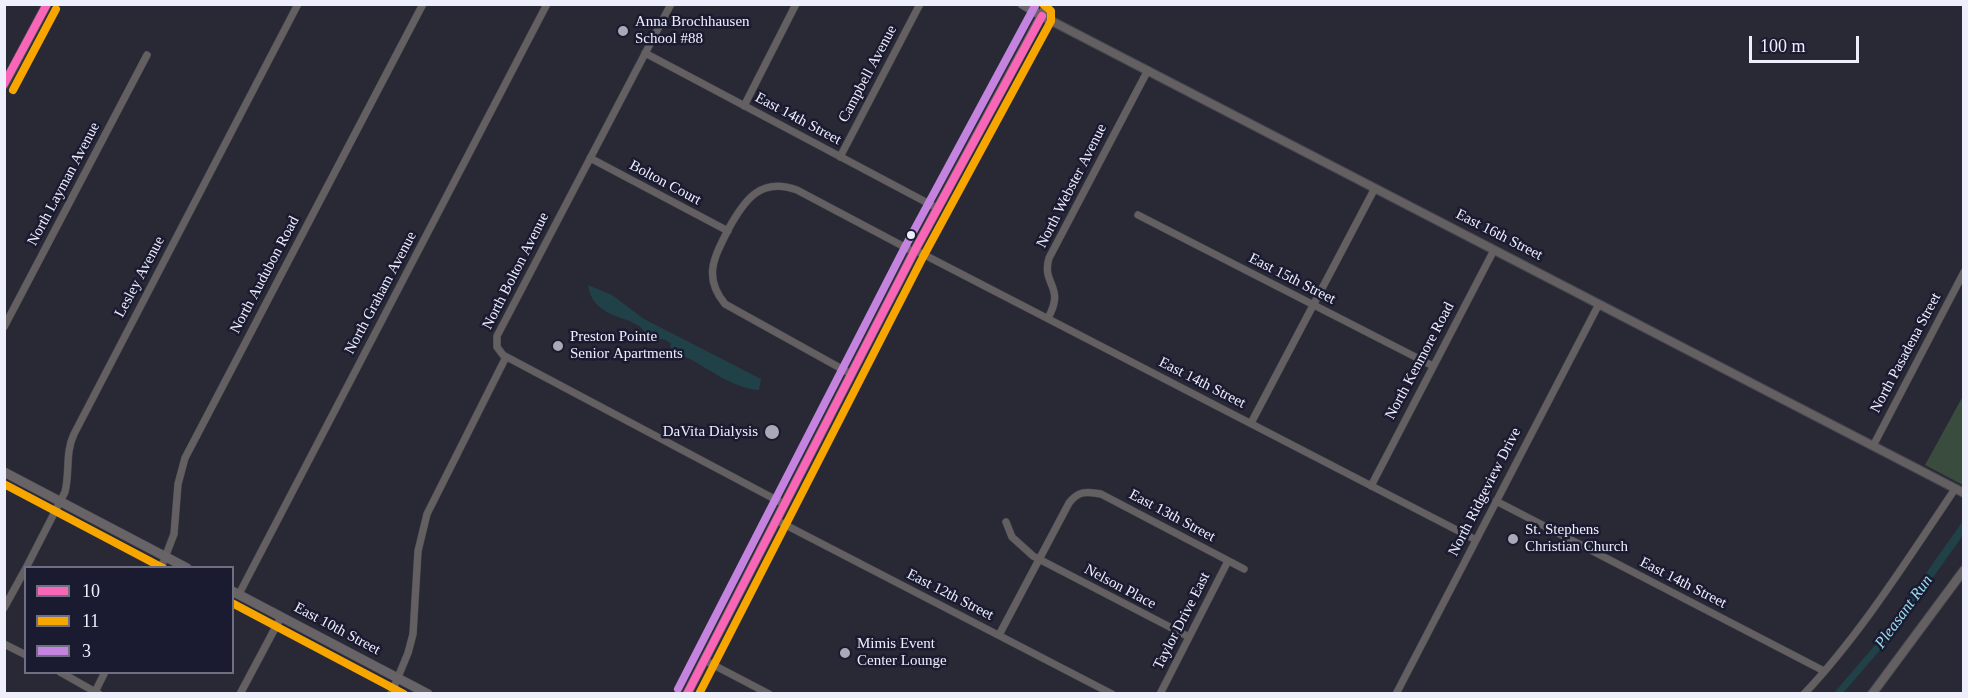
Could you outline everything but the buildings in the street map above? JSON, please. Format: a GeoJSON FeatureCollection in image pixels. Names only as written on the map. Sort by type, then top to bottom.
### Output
{"type":"FeatureCollection","features":[{"type":"Feature","properties":{"kind":"main road","name":"East 16th Street"},"geometry":{"type":"LineString","coordinates":[[1022,4],[1042,16]]}},
{"type":"Feature","properties":{"kind":"main road"},"geometry":{"type":"LineString","coordinates":[[690,693],[704,660],[937,208],[1048,4]]}},
{"type":"Feature","properties":{"kind":"main road"},"geometry":{"type":"LineString","coordinates":[[4,472],[185,566]]}},
{"type":"Feature","properties":{"kind":"main road","name":"East 10th Street"},"geometry":{"type":"LineString","coordinates":[[236,593],[428,693]]}},
{"type":"Feature","properties":{"kind":"street"},"geometry":{"type":"LineString","coordinates":[[4,85],[47,4]]}},
{"type":"Feature","properties":{"kind":"street","name":"Lesley Avenue"},"geometry":{"type":"LineString","coordinates":[[27,566],[67,485],[68,450],[74,434],[298,4]]}},
{"type":"Feature","properties":{"kind":"street","name":"North Audubon Road"},"geometry":{"type":"LineString","coordinates":[[162,566],[175,529],[178,484],[185,458],[423,4]]}},
{"type":"Feature","properties":{"kind":"street","name":"North Graham Avenue"},"geometry":{"type":"LineString","coordinates":[[236,593],[548,4]]}},
{"type":"Feature","properties":{"kind":"street","name":"North Bolton Avenue"},"geometry":{"type":"LineString","coordinates":[[506,357],[498,349],[497,336],[671,4]]}},
{"type":"Feature","properties":{"kind":"street"},"geometry":{"type":"LineString","coordinates":[[744,106],[796,4]]}},
{"type":"Feature","properties":{"kind":"street","name":"Campbell Avenue"},"geometry":{"type":"LineString","coordinates":[[840,157],[920,4]]}},
{"type":"Feature","properties":{"kind":"street","name":"East 16th Street"},"geometry":{"type":"LineString","coordinates":[[1042,16],[1959,491]]}},
{"type":"Feature","properties":{"kind":"street","name":"East 14th Street"},"geometry":{"type":"LineString","coordinates":[[645,53],[937,208]]}},
{"type":"Feature","properties":{"kind":"street","name":"North Layman Avenue"},"geometry":{"type":"LineString","coordinates":[[4,327],[147,55]]}},
{"type":"Feature","properties":{"kind":"street","name":"North Webster Avenue"},"geometry":{"type":"LineString","coordinates":[[1048,318],[1056,301],[1055,290],[1048,275],[1049,258],[1148,70]]}},
{"type":"Feature","properties":{"kind":"street","name":"Bolton Court"},"geometry":{"type":"LineString","coordinates":[[590,158],[728,231]]}},
{"type":"Feature","properties":{"kind":"street","name":"East 14th Street"},"geometry":{"type":"LineString","coordinates":[[851,374],[733,310],[723,301],[714,287],[712,270],[714,257],[741,207],[749,197],[764,189],[781,186],[797,190],[1476,540]]}},
{"type":"Feature","properties":{"kind":"street"},"geometry":{"type":"LineString","coordinates":[[1251,423],[1375,188]]}},
{"type":"Feature","properties":{"kind":"street","name":"East 15th Street"},"geometry":{"type":"LineString","coordinates":[[1138,215],[1433,366]]}},
{"type":"Feature","properties":{"kind":"street","name":"North Kenmore Road"},"geometry":{"type":"LineString","coordinates":[[1371,486],[1494,250]]}},
{"type":"Feature","properties":{"kind":"street","name":"North Pasadena Street"},"geometry":{"type":"LineString","coordinates":[[1873,446],[1964,272]]}},
{"type":"Feature","properties":{"kind":"street","name":"North Ridgeview Drive"},"geometry":{"type":"LineString","coordinates":[[1396,693],[1599,304]]}},
{"type":"Feature","properties":{"kind":"street"},"geometry":{"type":"LineString","coordinates":[[391,693],[413,634],[418,551],[425,520],[506,357],[784,504]]}},
{"type":"Feature","properties":{"kind":"street","name":"East 13th Street"},"geometry":{"type":"LineString","coordinates":[[1039,560],[1070,500],[1085,491],[1101,494],[1244,569]]}},
{"type":"Feature","properties":{"kind":"street"},"geometry":{"type":"LineString","coordinates":[[1804,693],[1824,672],[1959,491]]}},
{"type":"Feature","properties":{"kind":"street","name":"East 14th Street"},"geometry":{"type":"LineString","coordinates":[[1496,501],[1824,672]]}},
{"type":"Feature","properties":{"kind":"street","name":"East 12th Street"},"geometry":{"type":"LineString","coordinates":[[776,520],[1112,693]]}},
{"type":"Feature","properties":{"kind":"street","name":"Nelson Place"},"geometry":{"type":"LineString","coordinates":[[1006,522],[1012,537],[1039,560],[1189,637]]}},
{"type":"Feature","properties":{"kind":"street"},"geometry":{"type":"LineString","coordinates":[[999,635],[1039,560]]}},
{"type":"Feature","properties":{"kind":"street","name":"Taylor Drive East"},"geometry":{"type":"LineString","coordinates":[[1160,693],[1228,561]]}},
{"type":"Feature","properties":{"kind":"street"},"geometry":{"type":"LineString","coordinates":[[1872,693],[1905,652],[1964,570]]}},
{"type":"Feature","properties":{"kind":"street","name":"Lesley Avenue"},"geometry":{"type":"LineString","coordinates":[[4,608],[24,572]]}},
{"type":"Feature","properties":{"kind":"street"},"geometry":{"type":"LineString","coordinates":[[240,693],[281,617]]}},
{"type":"Feature","properties":{"kind":"street"},"geometry":{"type":"LineString","coordinates":[[4,644],[24,654]]}},
{"type":"Feature","properties":{"kind":"street"},"geometry":{"type":"LineString","coordinates":[[704,660],[769,693]]}},
{"type":"Feature","properties":{"kind":"street"},"geometry":{"type":"LineString","coordinates":[[63,674],[96,693],[104,674]]}},
{"type":"Feature","properties":{"kind":"shaded area"},"geometry":{"type":"Polygon","coordinates":[[[1963,396],[1963,485],[1925,465],[1963,396]]]}},
{"type":"Feature","properties":{"kind":"water"},"geometry":{"type":"Polygon","coordinates":[[[588,285],[612,295],[644,319],[761,379],[759,390],[732,383],[670,351],[671,344],[665,340],[653,341],[647,338],[637,324],[599,306],[592,298],[588,285]]]}},
{"type":"Feature","properties":{"kind":"water","name":"Pleasant Run"},"geometry":{"type":"Polygon","coordinates":[[[1963,521],[1961,538],[1887,642],[1843,693],[1834,693],[1887,631],[1963,521]]]}},
{"type":"Feature","properties":{"kind":"transit line","name":"10"},"geometry":{"type":"LineString","coordinates":[[4,84],[47,4]]}},
{"type":"Feature","properties":{"kind":"transit line","name":"3"},"geometry":{"type":"LineString","coordinates":[[678,689],[905,247],[1036,4]]}},
{"type":"Feature","properties":{"kind":"transit line","name":"11"},"geometry":{"type":"LineString","coordinates":[[699,694],[923,257],[1051,21],[1051,11],[1043,4]]}},
{"type":"Feature","properties":{"kind":"transit line","name":"11"},"geometry":{"type":"LineString","coordinates":[[13,90],[56,9]]}},
{"type":"Feature","properties":{"kind":"transit line","name":"10"},"geometry":{"type":"LineString","coordinates":[[687,694],[914,252],[1042,16]]}},
{"type":"Feature","properties":{"kind":"transit line","name":"11"},"geometry":{"type":"LineString","coordinates":[[4,484],[159,566]]}},
{"type":"Feature","properties":{"kind":"transit line","name":"11"},"geometry":{"type":"LineString","coordinates":[[234,604],[404,694]]}},
{"type":"Feature","properties":{"kind":"place","name":"Anna Brochhausen School #88"},"geometry":{"type":"Point","coordinates":[623,31]}},
{"type":"Feature","properties":{"kind":"place","name":"Preston Pointe Senior Apartments"},"geometry":{"type":"Point","coordinates":[558,346]}},
{"type":"Feature","properties":{"kind":"place","name":"DaVita Dialysis"},"geometry":{"type":"Point","coordinates":[772,432]}},
{"type":"Feature","properties":{"kind":"place","name":"St. Stephens Christian Church"},"geometry":{"type":"Point","coordinates":[1513,539]}},
{"type":"Feature","properties":{"kind":"place","name":"Mimis Event Center Lounge"},"geometry":{"type":"Point","coordinates":[845,653]}}]}
